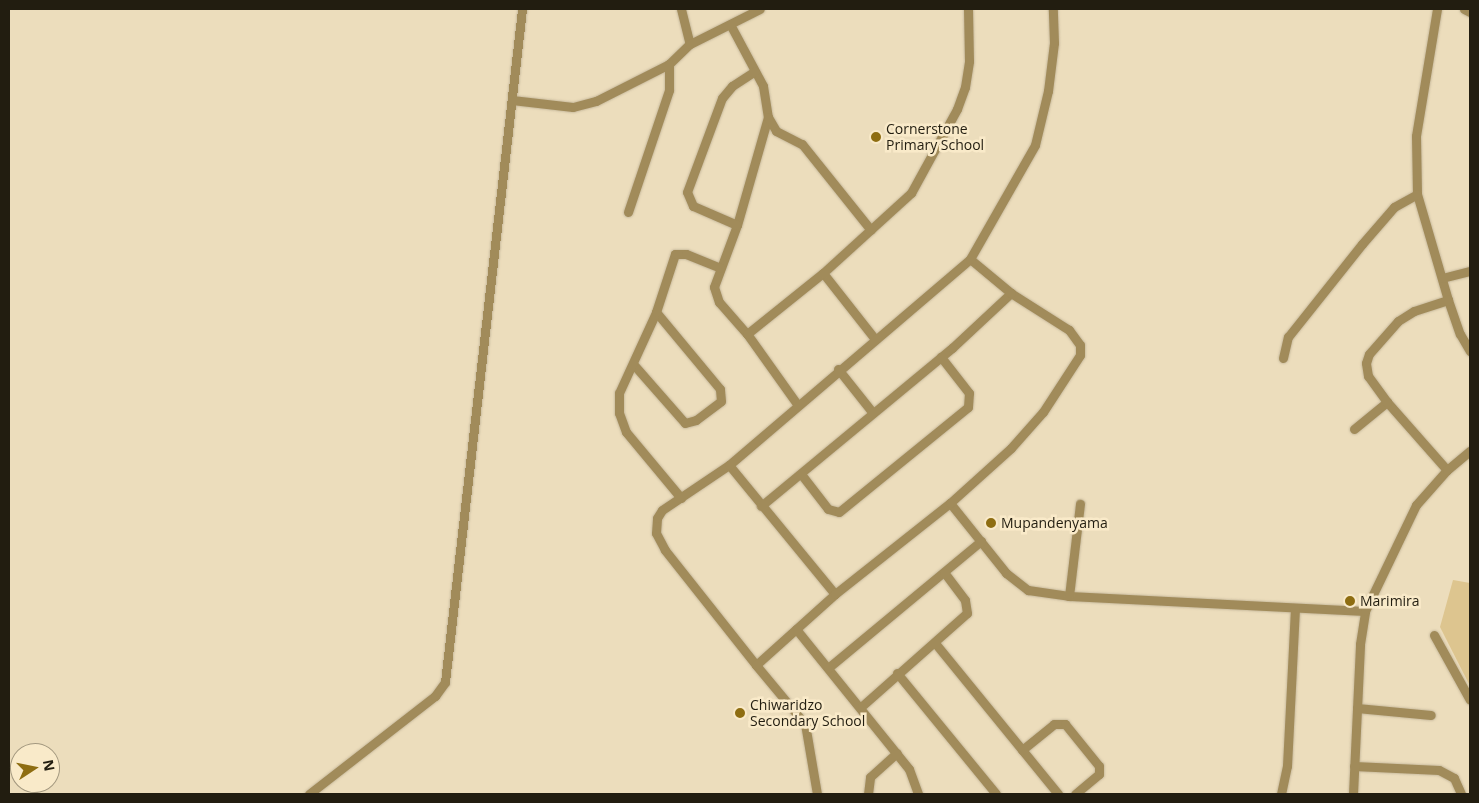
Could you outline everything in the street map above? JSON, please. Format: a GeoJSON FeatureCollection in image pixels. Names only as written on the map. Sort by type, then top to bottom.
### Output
{"type":"FeatureCollection","features":[{"type":"Feature","properties":{"kind":"street"},"geometry":{"type":"LineString","coordinates":[[309,794],[435,696],[445,682],[522,9]]}},
{"type":"Feature","properties":{"kind":"street"},"geometry":{"type":"LineString","coordinates":[[681,9],[690,44]]}},
{"type":"Feature","properties":{"kind":"street"},"geometry":{"type":"LineString","coordinates":[[512,100],[573,107],[596,101],[669,64],[690,44],[731,26],[760,9]]}},
{"type":"Feature","properties":{"kind":"street"},"geometry":{"type":"LineString","coordinates":[[747,334],[823,273],[911,193],[957,109],[969,61],[968,9]]}},
{"type":"Feature","properties":{"kind":"street"},"geometry":{"type":"LineString","coordinates":[[817,794],[805,724],[756,665],[659,541],[655,525],[657,518],[681,498],[729,465],[797,404],[970,259],[1035,145],[1048,91],[1054,43],[1054,9]]}},
{"type":"Feature","properties":{"kind":"street"},"geometry":{"type":"LineString","coordinates":[[1437,9],[1416,136],[1417,194],[1448,300],[1460,334],[1470,351]]}},
{"type":"Feature","properties":{"kind":"street"},"geometry":{"type":"LineString","coordinates":[[1464,9],[1470,12]]}},
{"type":"Feature","properties":{"kind":"street"},"geometry":{"type":"LineString","coordinates":[[731,26],[766,94],[768,116],[737,225],[720,268],[714,293],[747,334],[797,404]]}},
{"type":"Feature","properties":{"kind":"street"},"geometry":{"type":"LineString","coordinates":[[628,212],[669,90],[669,64]]}},
{"type":"Feature","properties":{"kind":"street"},"geometry":{"type":"LineString","coordinates":[[737,225],[693,206],[688,192],[726,91],[755,71]]}},
{"type":"Feature","properties":{"kind":"street"},"geometry":{"type":"LineString","coordinates":[[768,116],[776,131],[802,144],[871,230]]}},
{"type":"Feature","properties":{"kind":"street"},"geometry":{"type":"LineString","coordinates":[[1283,358],[1288,337],[1357,252],[1394,207],[1417,194]]}},
{"type":"Feature","properties":{"kind":"street"},"geometry":{"type":"LineString","coordinates":[[681,498],[631,441],[621,423],[619,393],[634,365],[656,312],[675,254],[686,254],[720,268]]}},
{"type":"Feature","properties":{"kind":"street"},"geometry":{"type":"LineString","coordinates":[[756,665],[835,594],[950,503],[1030,428],[1080,355],[1080,345],[1069,330],[1011,293],[970,259]]}},
{"type":"Feature","properties":{"kind":"street"},"geometry":{"type":"LineString","coordinates":[[1442,278],[1470,271]]}},
{"type":"Feature","properties":{"kind":"street"},"geometry":{"type":"LineString","coordinates":[[823,273],[875,339]]}},
{"type":"Feature","properties":{"kind":"street"},"geometry":{"type":"LineString","coordinates":[[761,506],[941,357],[1011,293]]}},
{"type":"Feature","properties":{"kind":"street"},"geometry":{"type":"LineString","coordinates":[[1447,470],[1387,402],[1368,376],[1366,363],[1369,354],[1402,318],[1448,300]]}},
{"type":"Feature","properties":{"kind":"street"},"geometry":{"type":"LineString","coordinates":[[634,365],[685,423],[691,423],[721,401],[720,389],[656,312]]}},
{"type":"Feature","properties":{"kind":"street"},"geometry":{"type":"LineString","coordinates":[[800,474],[828,509],[839,512],[968,408],[969,393],[941,357]]}},
{"type":"Feature","properties":{"kind":"street"},"geometry":{"type":"LineString","coordinates":[[838,369],[873,413]]}},
{"type":"Feature","properties":{"kind":"street"},"geometry":{"type":"LineString","coordinates":[[1354,429],[1387,402]]}},
{"type":"Feature","properties":{"kind":"street"},"geometry":{"type":"LineString","coordinates":[[1353,794],[1357,708],[1365,611],[1416,505],[1447,470],[1470,451]]}},
{"type":"Feature","properties":{"kind":"street"},"geometry":{"type":"LineString","coordinates":[[729,465],[835,594]]}},
{"type":"Feature","properties":{"kind":"street"},"geometry":{"type":"LineString","coordinates":[[950,503],[1018,584],[1028,590],[1069,596],[1295,609],[1365,611]]}},
{"type":"Feature","properties":{"kind":"street"},"geometry":{"type":"LineString","coordinates":[[1069,596],[1080,504]]}},
{"type":"Feature","properties":{"kind":"street"},"geometry":{"type":"LineString","coordinates":[[828,668],[945,573],[981,541]]}},
{"type":"Feature","properties":{"kind":"street"},"geometry":{"type":"LineString","coordinates":[[862,706],[897,672],[935,643],[967,613],[965,600],[945,573]]}},
{"type":"Feature","properties":{"kind":"street"},"geometry":{"type":"LineString","coordinates":[[1281,794],[1288,766],[1295,609]]}},
{"type":"Feature","properties":{"kind":"street"},"geometry":{"type":"LineString","coordinates":[[796,629],[862,706],[914,778],[918,794]]}},
{"type":"Feature","properties":{"kind":"street"},"geometry":{"type":"LineString","coordinates":[[1434,635],[1470,700]]}},
{"type":"Feature","properties":{"kind":"street"},"geometry":{"type":"LineString","coordinates":[[935,643],[1058,794]]}},
{"type":"Feature","properties":{"kind":"street"},"geometry":{"type":"LineString","coordinates":[[897,672],[996,794]]}},
{"type":"Feature","properties":{"kind":"street"},"geometry":{"type":"LineString","coordinates":[[1357,708],[1431,715]]}},
{"type":"Feature","properties":{"kind":"street"},"geometry":{"type":"LineString","coordinates":[[1022,750],[1054,724],[1065,724],[1099,766],[1098,774],[1075,794]]}},
{"type":"Feature","properties":{"kind":"street"},"geometry":{"type":"LineString","coordinates":[[868,794],[870,777],[897,754]]}},
{"type":"Feature","properties":{"kind":"street"},"geometry":{"type":"LineString","coordinates":[[1354,766],[1439,770],[1454,778],[1461,794]]}},
{"type":"Feature","properties":{"kind":"shaded area"},"geometry":{"type":"Polygon","coordinates":[[[1453,580],[1470,583],[1470,686],[1440,627],[1453,580]]]}},
{"type":"Feature","properties":{"kind":"place","name":"Cornerstone Primary School"},"geometry":{"type":"Point","coordinates":[876,137]}},
{"type":"Feature","properties":{"kind":"place","name":"Mupandenyama"},"geometry":{"type":"Point","coordinates":[991,523]}},
{"type":"Feature","properties":{"kind":"place","name":"Marimira"},"geometry":{"type":"Point","coordinates":[1350,601]}},
{"type":"Feature","properties":{"kind":"place","name":"Chiwaridzo Secondary School"},"geometry":{"type":"Point","coordinates":[740,713]}}]}
